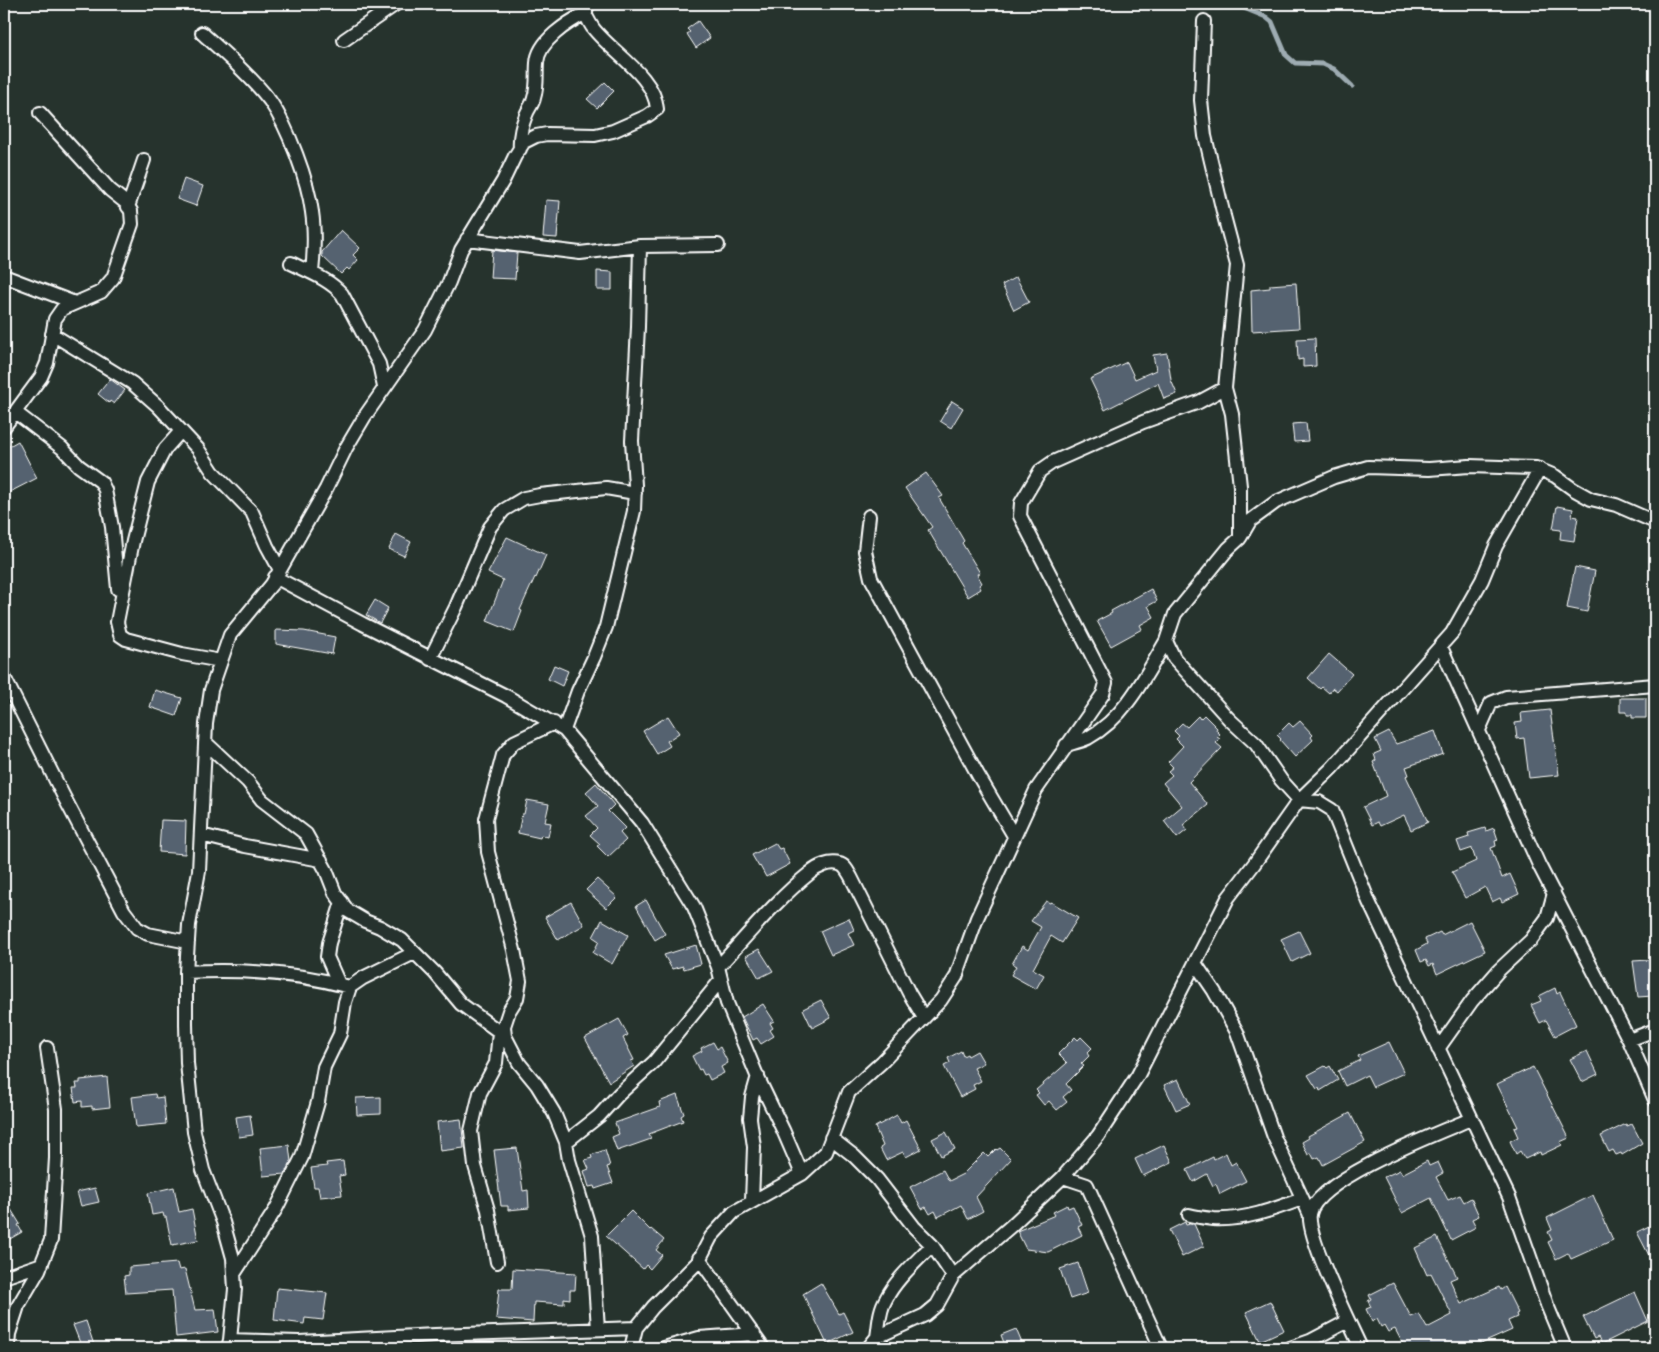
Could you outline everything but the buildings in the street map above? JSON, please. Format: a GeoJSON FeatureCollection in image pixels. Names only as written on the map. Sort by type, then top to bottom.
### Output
{"type":"FeatureCollection","features":[{"type":"Feature","properties":{"kind":"street"},"geometry":{"type":"LineString","coordinates":[[344,40],[396,4]]}},
{"type":"Feature","properties":{"kind":"street"},"geometry":{"type":"LineString","coordinates":[[520,148],[520,139],[526,115],[534,98],[537,80],[536,62],[539,52],[546,42],[587,8],[594,28],[637,71],[653,94],[657,108],[647,116],[614,131],[595,135],[547,134],[536,136],[524,142],[503,181],[461,250],[449,282],[424,330],[384,387],[346,448],[326,490],[272,584],[230,635],[211,690],[205,742],[199,871],[188,942],[186,972],[187,1063],[194,1132],[203,1170],[223,1222],[233,1258],[235,1289],[229,1344],[636,1328]]}},
{"type":"Feature","properties":{"kind":"street"},"geometry":{"type":"LineString","coordinates":[[1204,21],[1201,100],[1205,136],[1237,265],[1225,388],[1232,414],[1240,486],[1240,538]]}},
{"type":"Feature","properties":{"kind":"street"},"geometry":{"type":"LineString","coordinates":[[202,33],[236,64],[270,101],[288,135],[302,174],[312,211],[314,249],[312,273]]}},
{"type":"Feature","properties":{"kind":"street"},"geometry":{"type":"LineString","coordinates":[[4,427],[41,377],[47,363],[57,314],[62,309],[101,292],[113,278],[132,224],[131,211],[128,207],[110,190],[40,113]]}},
{"type":"Feature","properties":{"kind":"street"},"geometry":{"type":"LineString","coordinates":[[128,207],[144,160]]}},
{"type":"Feature","properties":{"kind":"street"},"geometry":{"type":"LineString","coordinates":[[467,239],[580,253],[640,246],[718,245]]}},
{"type":"Feature","properties":{"kind":"street"},"geometry":{"type":"LineString","coordinates":[[497,1262],[488,1210],[475,1166],[471,1131],[480,1093],[496,1062],[504,1026],[509,1011],[517,998],[520,981],[514,950],[488,852],[486,819],[503,755],[507,748],[514,742],[559,726],[578,690],[606,627],[634,510],[632,441],[640,246]]}},
{"type":"Feature","properties":{"kind":"street"},"geometry":{"type":"LineString","coordinates":[[291,263],[336,286],[379,364],[384,387]]}},
{"type":"Feature","properties":{"kind":"street"},"geometry":{"type":"LineString","coordinates":[[4,276],[75,303]]}},
{"type":"Feature","properties":{"kind":"street"},"geometry":{"type":"LineString","coordinates":[[52,334],[132,383],[158,406],[198,449],[213,472],[252,512],[277,573],[430,658],[506,696],[559,726],[642,823],[694,907],[718,967],[727,1003],[802,1174]]}},
{"type":"Feature","properties":{"kind":"street"},"geometry":{"type":"LineString","coordinates":[[631,1348],[636,1328],[652,1307],[699,1258],[711,1237],[734,1212],[802,1174],[826,1152],[849,1092],[882,1062],[941,1000],[956,977],[977,918],[1036,790],[1103,694],[1106,682],[1020,516],[1021,503],[1040,471],[1052,462],[1143,422],[1199,402],[1225,388]]}},
{"type":"Feature","properties":{"kind":"street"},"geometry":{"type":"LineString","coordinates":[[15,412],[62,448],[79,466],[101,482],[112,527],[118,574],[118,593],[121,602]]}},
{"type":"Feature","properties":{"kind":"street"},"geometry":{"type":"LineString","coordinates":[[181,431],[165,449],[148,482],[133,541],[117,622],[120,635],[126,639],[182,654],[221,661]]}},
{"type":"Feature","properties":{"kind":"street"},"geometry":{"type":"LineString","coordinates":[[1066,745],[1088,738],[1114,719],[1140,684],[1166,641],[1175,614],[1228,549],[1240,538],[1250,521],[1276,502],[1334,477],[1368,467],[1429,469],[1469,466],[1536,468],[1555,476],[1591,499],[1616,505],[1655,522]]}},
{"type":"Feature","properties":{"kind":"street"},"geometry":{"type":"LineString","coordinates":[[868,1348],[877,1338],[925,1315],[937,1306],[953,1276],[1011,1226],[1063,1177],[1098,1136],[1138,1075],[1228,898],[1299,800],[1332,768],[1452,633],[1478,587],[1496,546],[1540,469]]}},
{"type":"Feature","properties":{"kind":"street"},"geometry":{"type":"LineString","coordinates":[[430,658],[456,607],[490,528],[504,510],[524,498],[540,495],[606,488],[635,493]]}},
{"type":"Feature","properties":{"kind":"street"},"geometry":{"type":"LineString","coordinates":[[869,516],[865,551],[871,578],[978,775],[1014,836]]}},
{"type":"Feature","properties":{"kind":"street"},"geometry":{"type":"LineString","coordinates":[[1166,641],[1174,658],[1229,719],[1256,744],[1281,780],[1299,800],[1319,802],[1332,810],[1369,902],[1509,1196],[1547,1305],[1565,1348]]}},
{"type":"Feature","properties":{"kind":"street"},"geometry":{"type":"LineString","coordinates":[[1441,647],[1507,796],[1629,1040],[1655,1100]]}},
{"type":"Feature","properties":{"kind":"street"},"geometry":{"type":"LineString","coordinates":[[4,677],[124,911],[137,928],[148,934],[188,942]]}},
{"type":"Feature","properties":{"kind":"street"},"geometry":{"type":"LineString","coordinates":[[1479,730],[1491,703],[1506,697],[1655,685]]}},
{"type":"Feature","properties":{"kind":"street"},"geometry":{"type":"LineString","coordinates":[[205,742],[248,782],[262,800],[306,834],[321,860],[335,893],[348,911],[402,940],[435,973],[461,1004],[502,1034],[519,1062],[537,1085],[550,1106],[566,1142],[569,1160],[592,1236],[598,1329]]}},
{"type":"Feature","properties":{"kind":"street"},"geometry":{"type":"LineString","coordinates":[[201,835],[245,846],[321,860]]}},
{"type":"Feature","properties":{"kind":"street"},"geometry":{"type":"LineString","coordinates":[[718,967],[780,901],[811,872],[833,863],[840,864],[845,867],[851,877],[909,993],[924,1018]]}},
{"type":"Feature","properties":{"kind":"street"},"geometry":{"type":"LineString","coordinates":[[1438,1048],[1472,1001],[1499,970],[1530,940],[1547,918],[1554,893]]}},
{"type":"Feature","properties":{"kind":"street"},"geometry":{"type":"LineString","coordinates":[[234,1274],[276,1209],[302,1157],[318,1102],[324,1067],[340,1034],[345,1002],[345,986],[327,957],[342,902]]}},
{"type":"Feature","properties":{"kind":"street"},"geometry":{"type":"LineString","coordinates":[[186,972],[210,971],[285,975],[345,986],[414,953]]}},
{"type":"Feature","properties":{"kind":"street"},"geometry":{"type":"LineString","coordinates":[[1195,963],[1214,991],[1237,1032],[1274,1137],[1310,1215],[1314,1243],[1361,1348]]}},
{"type":"Feature","properties":{"kind":"street"},"geometry":{"type":"LineString","coordinates":[[566,1142],[599,1116],[619,1094],[654,1062],[720,981]]}},
{"type":"Feature","properties":{"kind":"street"},"geometry":{"type":"LineString","coordinates":[[1629,1040],[1655,1030]]}},
{"type":"Feature","properties":{"kind":"street"},"geometry":{"type":"LineString","coordinates":[[8,1348],[9,1334],[18,1306],[28,1292],[42,1264],[51,1240],[56,1158],[56,1109],[47,1048]]}},
{"type":"Feature","properties":{"kind":"street"},"geometry":{"type":"LineString","coordinates":[[752,1201],[754,1147],[750,1118],[752,1097],[758,1076]]}},
{"type":"Feature","properties":{"kind":"street"},"geometry":{"type":"LineString","coordinates":[[1310,1215],[1315,1204],[1334,1184],[1418,1141],[1471,1119]]}},
{"type":"Feature","properties":{"kind":"street"},"geometry":{"type":"LineString","coordinates":[[831,1138],[854,1156],[877,1179],[914,1227],[932,1245],[953,1276]]}},
{"type":"Feature","properties":{"kind":"street"},"geometry":{"type":"LineString","coordinates":[[1063,1177],[1087,1185],[1161,1348]]}},
{"type":"Feature","properties":{"kind":"street"},"geometry":{"type":"LineString","coordinates":[[1189,1215],[1214,1219],[1238,1217],[1262,1212],[1302,1199]]}},
{"type":"Feature","properties":{"kind":"street"},"geometry":{"type":"LineString","coordinates":[[877,1338],[881,1310],[886,1299],[899,1281],[932,1245]]}},
{"type":"Feature","properties":{"kind":"street"},"geometry":{"type":"LineString","coordinates":[[699,1258],[763,1348]]}},
{"type":"Feature","properties":{"kind":"street"},"geometry":{"type":"LineString","coordinates":[[4,1277],[42,1264]]}},
{"type":"Feature","properties":{"kind":"street"},"geometry":{"type":"LineString","coordinates":[[1290,1348],[1310,1341],[1348,1321]]}},
{"type":"Feature","properties":{"kind":"street"},"geometry":{"type":"LineString","coordinates":[[664,1348],[699,1338],[754,1334]]}},
{"type":"Feature","properties":{"kind":"waterway"},"geometry":{"type":"LineString","coordinates":[[1237,4],[1266,17],[1272,22],[1286,55],[1295,63],[1323,64],[1334,69],[1352,86]]}}]}
